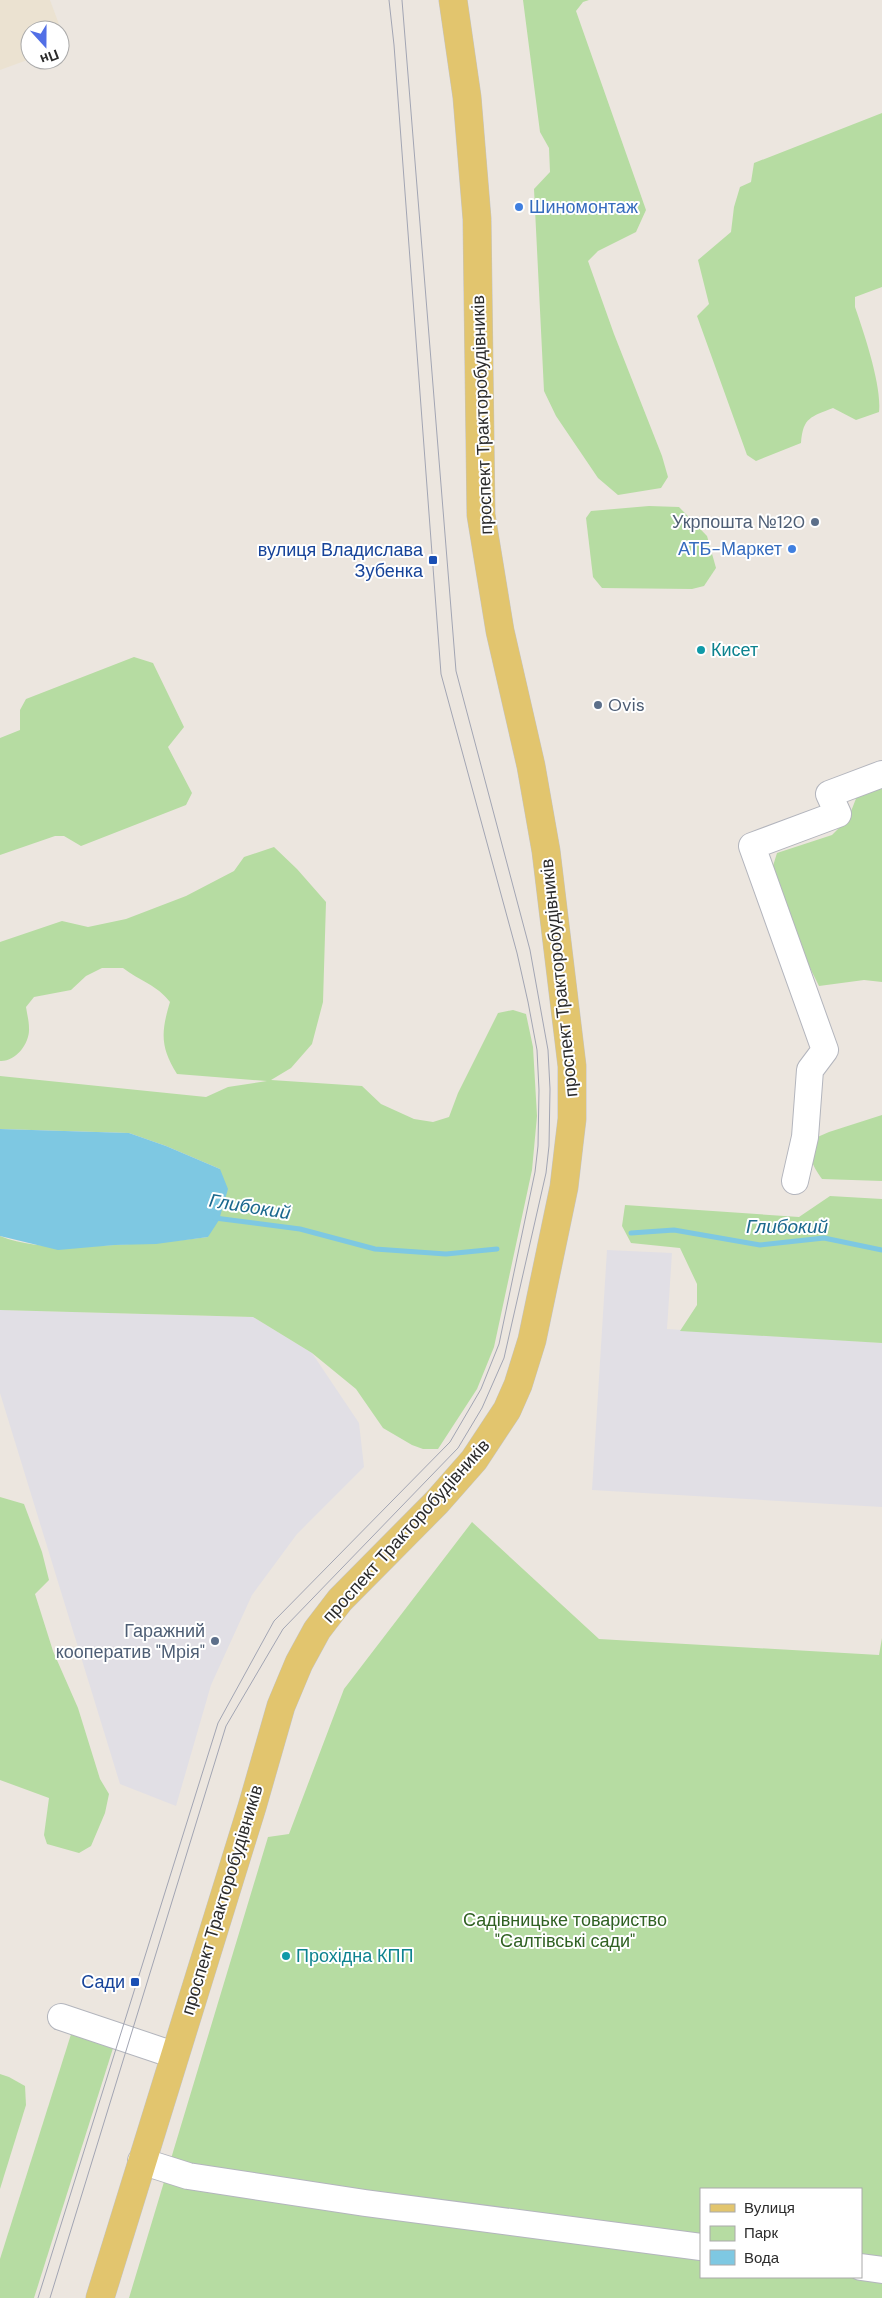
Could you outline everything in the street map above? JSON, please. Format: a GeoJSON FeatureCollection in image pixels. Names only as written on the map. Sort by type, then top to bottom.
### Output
{"type":"FeatureCollection","features":[{"type":"Feature","properties":{"kind":"main road","name":"проспект Тракторобудівників"},"geometry":{"type":"LineString","coordinates":[[100,2298],[252,1807],[275,1725],[299,1663],[317,1630],[340,1600],[436,1502],[474,1460],[493,1434],[518,1385],[532,1340],[564,1187],[572,1119],[572,1080],[558,939],[538,798],[500,631],[481,515],[477,219],[467,97],[453,0]]}},
{"type":"Feature","properties":{"kind":"street"},"geometry":{"type":"LineString","coordinates":[[795,1181],[805,1137],[810,1070],[825,1050],[752,846],[838,814],[829,794],[882,774]]}},
{"type":"Feature","properties":{"kind":"street"},"geometry":{"type":"LineString","coordinates":[[61,2017],[174,2055]]}},
{"type":"Feature","properties":{"kind":"street"},"geometry":{"type":"LineString","coordinates":[[141,2161],[188,2176],[296,2193],[700,2247]]}},
{"type":"Feature","properties":{"kind":"street"},"geometry":{"type":"LineString","coordinates":[[862,2267],[882,2270]]}},
{"type":"Feature","properties":{"kind":"shaded area"},"geometry":{"type":"Polygon","coordinates":[[[0,0],[50,0],[57,20],[20,20],[20,63],[0,70],[0,0]]]}},
{"type":"Feature","properties":{"kind":"shaded area"},"geometry":{"type":"Polygon","coordinates":[[[607,1250],[672,1253],[667,1329],[882,1343],[882,1507],[592,1490],[607,1250]]]}},
{"type":"Feature","properties":{"kind":"shaded area"},"geometry":{"type":"Polygon","coordinates":[[[0,1310],[253,1317],[312,1353],[359,1423],[364,1467],[297,1534],[252,1595],[211,1685],[176,1806],[120,1784],[0,1393],[0,1310]]]}},
{"type":"Feature","properties":{"kind":"green space"},"geometry":{"type":"Polygon","coordinates":[[[523,0],[589,0],[583,2],[576,11],[646,210],[636,232],[598,251],[588,261],[614,334],[662,456],[668,477],[661,488],[618,495],[598,478],[556,416],[544,391],[534,189],[550,172],[549,148],[540,132],[523,0]]]}},
{"type":"Feature","properties":{"kind":"green space"},"geometry":{"type":"Polygon","coordinates":[[[882,113],[882,287],[855,297],[855,307],[878,388],[879,412],[856,420],[833,408],[825,411],[814,416],[806,423],[801,443],[756,461],[747,455],[697,316],[709,304],[698,260],[731,232],[734,207],[740,187],[751,182],[754,163],[882,113]]]}},
{"type":"Feature","properties":{"kind":"green space"},"geometry":{"type":"Polygon","coordinates":[[[649,506],[679,507],[707,536],[716,568],[704,586],[692,589],[602,588],[593,577],[586,518],[591,511],[649,506]]]}},
{"type":"Feature","properties":{"kind":"green space"},"geometry":{"type":"Polygon","coordinates":[[[134,657],[153,663],[184,727],[168,747],[192,793],[186,805],[81,846],[64,836],[55,836],[0,855],[0,738],[20,730],[20,710],[26,699],[134,657]]]}},
{"type":"Feature","properties":{"kind":"green space"},"geometry":{"type":"Polygon","coordinates":[[[882,787],[882,982],[864,980],[819,986],[797,942],[772,869],[777,853],[832,835],[848,819],[857,796],[882,787]]]}},
{"type":"Feature","properties":{"kind":"green space"},"geometry":{"type":"Polygon","coordinates":[[[274,847],[297,869],[326,902],[323,1002],[312,1044],[291,1068],[271,1080],[362,1086],[381,1104],[414,1119],[433,1122],[449,1117],[458,1093],[498,1013],[513,1010],[526,1014],[533,1047],[537,1116],[532,1170],[494,1347],[477,1389],[438,1449],[423,1449],[412,1445],[383,1428],[356,1389],[312,1353],[253,1317],[0,1310],[0,1236],[28,1244],[72,1247],[150,1243],[208,1237],[220,1169],[166,1146],[129,1133],[0,1129],[0,1076],[206,1097],[228,1087],[267,1081],[177,1074],[167,1056],[164,1039],[165,1022],[170,1002],[154,987],[123,968],[102,968],[86,976],[71,990],[34,997],[26,1007],[29,1028],[27,1040],[16,1055],[0,1061],[0,942],[62,921],[88,927],[126,919],[186,896],[234,871],[244,857],[274,847]]]}},
{"type":"Feature","properties":{"kind":"green space"},"geometry":{"type":"Polygon","coordinates":[[[882,1115],[882,1181],[822,1179],[812,1160],[813,1139],[882,1115]]]}},
{"type":"Feature","properties":{"kind":"green space"},"geometry":{"type":"Polygon","coordinates":[[[830,1196],[882,1199],[882,1343],[680,1331],[697,1305],[697,1284],[680,1248],[631,1243],[622,1226],[625,1205],[799,1217],[830,1196]]]}},
{"type":"Feature","properties":{"kind":"green space"},"geometry":{"type":"Polygon","coordinates":[[[0,1497],[24,1504],[42,1552],[49,1580],[35,1594],[53,1651],[78,1708],[100,1779],[109,1794],[105,1813],[91,1846],[79,1853],[47,1844],[44,1835],[49,1798],[0,1780],[0,1497]]]}},
{"type":"Feature","properties":{"kind":"green space","name":"Садівницьке товариство \"Салтівські сади\""},"geometry":{"type":"Polygon","coordinates":[[[472,1522],[599,1639],[879,1655],[882,1638],[882,2298],[129,2298],[268,1837],[289,1834],[344,1689],[472,1522]]]}},
{"type":"Feature","properties":{"kind":"green space"},"geometry":{"type":"Polygon","coordinates":[[[73,2028],[115,2042],[34,2298],[0,2298],[0,2259],[73,2028]]]}},
{"type":"Feature","properties":{"kind":"green space"},"geometry":{"type":"Polygon","coordinates":[[[0,2074],[25,2086],[26,2105],[0,2189],[0,2074]]]}},
{"type":"Feature","properties":{"kind":"water"},"geometry":{"type":"Polygon","coordinates":[[[0,1129],[129,1133],[166,1146],[220,1169],[228,1189],[219,1220],[208,1237],[156,1244],[115,1245],[58,1250],[0,1236],[0,1129]]]}},
{"type":"Feature","properties":{"kind":"waterway","name":"Глибокий"},"geometry":{"type":"LineString","coordinates":[[215,1218],[300,1229],[375,1249],[446,1254],[497,1249]]}},
{"type":"Feature","properties":{"kind":"waterway","name":"Глибокий"},"geometry":{"type":"LineString","coordinates":[[631,1233],[674,1230],[760,1245],[824,1238],[882,1250]]}},
{"type":"Feature","properties":{"kind":"tram line"},"geometry":{"type":"LineString","coordinates":[[38,2298],[218,1723],[274,1621],[450,1442],[481,1389],[499,1344],[535,1172],[538,1146],[539,1090],[537,1050],[528,1002],[517,953],[441,674],[394,45],[389,0]]}},
{"type":"Feature","properties":{"kind":"tram line"},"geometry":{"type":"LineString","coordinates":[[50,2298],[226,1726],[283,1629],[458,1448],[482,1408],[504,1358],[546,1173],[549,1146],[550,1089],[548,1050],[530,950],[456,671],[402,0]]}},
{"type":"Feature","properties":{"kind":"place","name":"Шиномонтаж"},"geometry":{"type":"Point","coordinates":[519,207]}},
{"type":"Feature","properties":{"kind":"place","name":"Укрпошта №120"},"geometry":{"type":"Point","coordinates":[815,522]}},
{"type":"Feature","properties":{"kind":"place","name":"АТБ-Маркет"},"geometry":{"type":"Point","coordinates":[792,549]}},
{"type":"Feature","properties":{"kind":"place","name":"вулиця Владислава Зубенка"},"geometry":{"type":"Point","coordinates":[433,560]}},
{"type":"Feature","properties":{"kind":"place","name":"Кисет"},"geometry":{"type":"Point","coordinates":[701,650]}},
{"type":"Feature","properties":{"kind":"place","name":"Ovis"},"geometry":{"type":"Point","coordinates":[598,705]}},
{"type":"Feature","properties":{"kind":"place","name":"Гаражний кооператив \"Мрія\""},"geometry":{"type":"Point","coordinates":[215,1641]}},
{"type":"Feature","properties":{"kind":"place","name":"Прохідна КПП"},"geometry":{"type":"Point","coordinates":[286,1956]}},
{"type":"Feature","properties":{"kind":"place","name":"Сади"},"geometry":{"type":"Point","coordinates":[135,1982]}}]}
